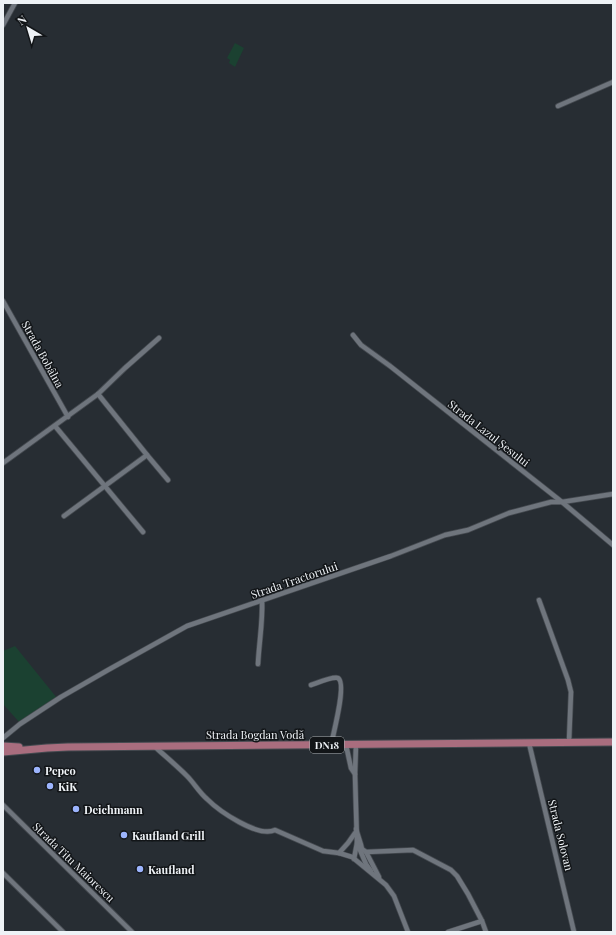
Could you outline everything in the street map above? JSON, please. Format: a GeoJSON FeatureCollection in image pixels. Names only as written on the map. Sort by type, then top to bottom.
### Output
{"type":"FeatureCollection","features":[{"type":"Feature","properties":{"kind":"main road","name":"Strada Bogdan Vodă"},"geometry":{"type":"LineString","coordinates":[[3,746],[41,748],[613,742]]}},
{"type":"Feature","properties":{"kind":"main road","name":"DN18"},"geometry":{"type":"LineString","coordinates":[[3,746],[3,752]]}},
{"type":"Feature","properties":{"kind":"main road","name":"Strada Bogdan Vodă"},"geometry":{"type":"LineString","coordinates":[[3,752],[41,748]]}},
{"type":"Feature","properties":{"kind":"street"},"geometry":{"type":"LineString","coordinates":[[3,25],[15,3]]}},
{"type":"Feature","properties":{"kind":"street"},"geometry":{"type":"LineString","coordinates":[[558,106],[613,82]]}},
{"type":"Feature","properties":{"kind":"street","name":"Strada Bobâlna"},"geometry":{"type":"LineString","coordinates":[[4,304],[68,417]]}},
{"type":"Feature","properties":{"kind":"street","name":"Strada Lazul Șesului"},"geometry":{"type":"LineString","coordinates":[[353,335],[361,345],[390,366],[562,502],[613,545]]}},
{"type":"Feature","properties":{"kind":"street"},"geometry":{"type":"LineString","coordinates":[[3,463],[98,394],[159,338]]}},
{"type":"Feature","properties":{"kind":"street"},"geometry":{"type":"LineString","coordinates":[[98,394],[168,480]]}},
{"type":"Feature","properties":{"kind":"street"},"geometry":{"type":"LineString","coordinates":[[55,426],[143,532]]}},
{"type":"Feature","properties":{"kind":"street"},"geometry":{"type":"LineString","coordinates":[[64,516],[106,487],[147,455]]}},
{"type":"Feature","properties":{"kind":"street","name":"Strada Tractorului"},"geometry":{"type":"LineString","coordinates":[[3,738],[20,724],[61,697],[187,626],[391,556],[446,535],[468,530],[509,513],[551,502],[562,502],[613,494]]}},
{"type":"Feature","properties":{"kind":"street"},"geometry":{"type":"LineString","coordinates":[[258,664],[263,612],[262,600]]}},
{"type":"Feature","properties":{"kind":"street"},"geometry":{"type":"LineString","coordinates":[[539,600],[571,692],[569,742]]}},
{"type":"Feature","properties":{"kind":"street"},"geometry":{"type":"LineString","coordinates":[[311,685],[334,677],[339,678],[341,681],[342,690],[331,745]]}},
{"type":"Feature","properties":{"kind":"street","name":"Strada Solovan"},"geometry":{"type":"LineString","coordinates":[[529,742],[574,932]]}},
{"type":"Feature","properties":{"kind":"street"},"geometry":{"type":"LineString","coordinates":[[354,859],[357,843],[355,774],[356,744]]}},
{"type":"Feature","properties":{"kind":"street"},"geometry":{"type":"LineString","coordinates":[[346,745],[351,768],[355,774]]}},
{"type":"Feature","properties":{"kind":"street"},"geometry":{"type":"LineString","coordinates":[[154,746],[193,782],[207,800],[236,819],[258,830],[266,832],[275,830],[323,851],[339,853],[354,859],[379,879]]}},
{"type":"Feature","properties":{"kind":"street","name":"Strada Titu Maiorescu"},"geometry":{"type":"LineString","coordinates":[[3,805],[132,932]]}},
{"type":"Feature","properties":{"kind":"street"},"geometry":{"type":"LineString","coordinates":[[339,853],[353,837],[356,829]]}},
{"type":"Feature","properties":{"kind":"street"},"geometry":{"type":"LineString","coordinates":[[356,829],[369,868],[394,896],[408,932]]}},
{"type":"Feature","properties":{"kind":"street"},"geometry":{"type":"LineString","coordinates":[[357,843],[368,858],[379,879]]}},
{"type":"Feature","properties":{"kind":"street"},"geometry":{"type":"LineString","coordinates":[[364,852],[413,850],[451,870],[457,876],[482,921],[486,932]]}},
{"type":"Feature","properties":{"kind":"street"},"geometry":{"type":"LineString","coordinates":[[3,873],[64,932]]}},
{"type":"Feature","properties":{"kind":"street"},"geometry":{"type":"LineString","coordinates":[[448,932],[482,921]]}},
{"type":"Feature","properties":{"kind":"green space"},"geometry":{"type":"Polygon","coordinates":[[[235,43],[244,48],[235,67],[229,63],[230,60],[227,58],[235,43]]]}},
{"type":"Feature","properties":{"kind":"green space"},"geometry":{"type":"Polygon","coordinates":[[[15,646],[57,698],[20,723],[3,704],[3,651],[15,646]]]}},
{"type":"Feature","properties":{"kind":"place","name":"Pepco"},"geometry":{"type":"Point","coordinates":[37,770]}},
{"type":"Feature","properties":{"kind":"place","name":"KiK"},"geometry":{"type":"Point","coordinates":[50,786]}},
{"type":"Feature","properties":{"kind":"place","name":"Deichmann"},"geometry":{"type":"Point","coordinates":[76,809]}},
{"type":"Feature","properties":{"kind":"place","name":"Kaufland Grill"},"geometry":{"type":"Point","coordinates":[124,835]}},
{"type":"Feature","properties":{"kind":"place","name":"Kaufland"},"geometry":{"type":"Point","coordinates":[140,869]}}]}
